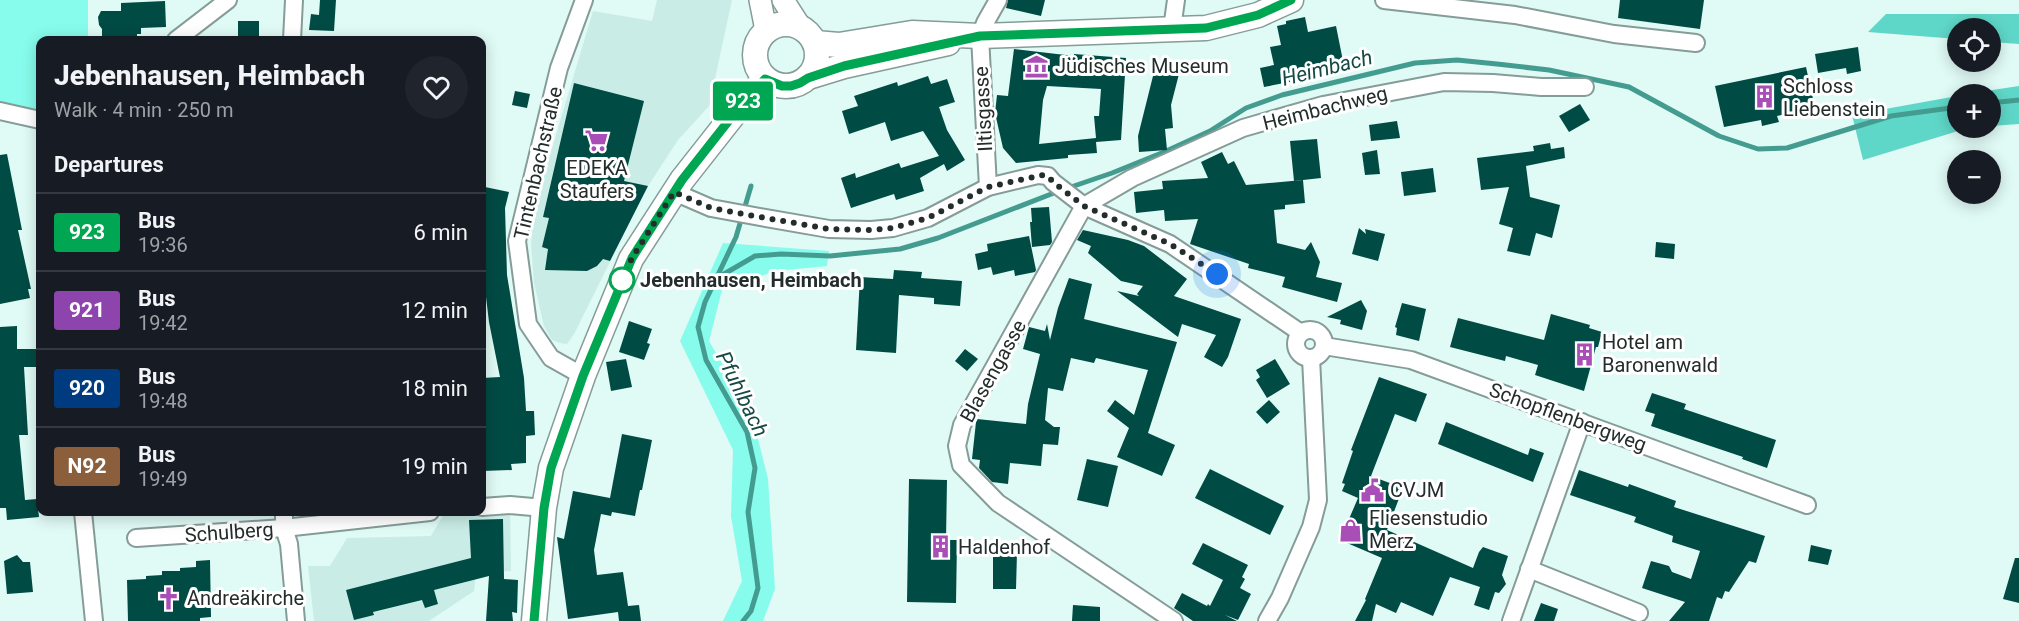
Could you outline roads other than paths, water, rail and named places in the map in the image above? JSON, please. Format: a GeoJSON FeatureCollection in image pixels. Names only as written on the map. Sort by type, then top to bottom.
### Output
{"type":"FeatureCollection","features":[{"type":"Feature","properties":{"kind":"main road"},"geometry":{"type":"LineString","coordinates":[[980,36],[844,66],[800,83],[782,86],[765,79],[755,61],[755,51],[761,36],[766,30],[783,24],[839,45],[912,33],[980,36],[1206,28],[1258,15],[1291,0]]}},
{"type":"Feature","properties":{"kind":"main road"},"geometry":{"type":"LineString","coordinates":[[808,35],[817,61],[808,78]]}},
{"type":"Feature","properties":{"kind":"main road"},"geometry":{"type":"LineString","coordinates":[[534,621],[544,508],[551,468],[583,376],[632,258],[674,192],[745,100],[765,79]]}},
{"type":"Feature","properties":{"kind":"street"},"geometry":{"type":"LineString","coordinates":[[181,36],[228,0]]}},
{"type":"Feature","properties":{"kind":"street"},"geometry":{"type":"LineString","coordinates":[[292,36],[294,0]]}},
{"type":"Feature","properties":{"kind":"street","name":"Tintenbachstraße"},"geometry":{"type":"LineString","coordinates":[[583,376],[551,358],[528,324],[517,241],[559,68],[584,0]]}},
{"type":"Feature","properties":{"kind":"street"},"geometry":{"type":"LineString","coordinates":[[760,0],[766,30]]}},
{"type":"Feature","properties":{"kind":"street"},"geometry":{"type":"LineString","coordinates":[[783,0],[808,35]]}},
{"type":"Feature","properties":{"kind":"street","name":"Iltisgasse"},"geometry":{"type":"LineString","coordinates":[[988,187],[980,36],[998,0]]}},
{"type":"Feature","properties":{"kind":"street"},"geometry":{"type":"LineString","coordinates":[[1172,29],[1176,0]]}},
{"type":"Feature","properties":{"kind":"street"},"geometry":{"type":"LineString","coordinates":[[1384,0],[1515,15],[1614,34],[1696,43]]}},
{"type":"Feature","properties":{"kind":"street","name":"Heimbachweg"},"geometry":{"type":"LineString","coordinates":[[1081,204],[1132,178],[1243,128],[1323,105],[1444,82],[1585,87]]}},
{"type":"Feature","properties":{"kind":"street"},"geometry":{"type":"LineString","coordinates":[[0,111],[36,119]]}},
{"type":"Feature","properties":{"kind":"street"},"geometry":{"type":"LineString","coordinates":[[674,192],[711,208],[829,229],[871,230],[893,228],[928,218],[988,187],[1038,176],[1048,176],[1081,204],[1170,244],[1302,333]]}},
{"type":"Feature","properties":{"kind":"street","name":"Blasengasse"},"geometry":{"type":"LineString","coordinates":[[1081,204],[962,425],[957,446],[961,465],[998,503],[1174,621]]}},
{"type":"Feature","properties":{"kind":"street"},"geometry":{"type":"LineString","coordinates":[[1310,330],[1319,333],[1324,346],[1320,355],[1311,358],[1302,356],[1297,349],[1296,340],[1302,333],[1310,330]]}},
{"type":"Feature","properties":{"kind":"street","name":"Schopflenbergweg"},"geometry":{"type":"LineString","coordinates":[[1324,346],[1411,360],[1807,505]]}},
{"type":"Feature","properties":{"kind":"street"},"geometry":{"type":"LineString","coordinates":[[1267,621],[1280,598],[1311,527],[1318,500],[1311,358]]}},
{"type":"Feature","properties":{"kind":"street"},"geometry":{"type":"LineString","coordinates":[[1511,621],[1582,422]]}},
{"type":"Feature","properties":{"kind":"street"},"geometry":{"type":"LineString","coordinates":[[486,507],[510,505],[544,508]]}},
{"type":"Feature","properties":{"kind":"street"},"geometry":{"type":"LineString","coordinates":[[83,516],[94,621]]}},
{"type":"Feature","properties":{"kind":"street","name":"Schulberg"},"geometry":{"type":"LineString","coordinates":[[136,538],[284,520],[357,516]]}},
{"type":"Feature","properties":{"kind":"street"},"geometry":{"type":"LineString","coordinates":[[284,520],[289,544],[296,621]]}},
{"type":"Feature","properties":{"kind":"street"},"geometry":{"type":"LineString","coordinates":[[1529,569],[1639,613]]}},
{"type":"Feature","properties":{"kind":"waterway","name":"Heimbach"},"geometry":{"type":"LineString","coordinates":[[1068,188],[1164,152],[1210,131],[1246,108],[1282,95],[1415,63],[1457,60],[1497,64],[1549,70],[1629,87],[1719,136],[1758,149],[1787,148],[1891,116],[1947,108]]}},
{"type":"Feature","properties":{"kind":"waterway","name":"Heimbach"},"geometry":{"type":"LineString","coordinates":[[2001,102],[2019,100]]}},
{"type":"Feature","properties":{"kind":"waterway","name":"Pfuhlbach"},"geometry":{"type":"LineString","coordinates":[[743,621],[751,611],[758,588],[748,512],[755,468],[747,432],[706,360],[698,327],[705,302],[736,237],[751,186]]}},
{"type":"Feature","properties":{"kind":"waterway","name":"Heimbach"},"geometry":{"type":"LineString","coordinates":[[717,278],[755,256],[781,254],[830,256],[900,249],[938,238],[1059,191]]}},
{"type":"Feature","properties":{"kind":"place","name":"Jüdisches Museum"},"geometry":{"type":"Point","coordinates":[1037,66]}},
{"type":"Feature","properties":{"kind":"place","name":"Schloss Liebenstein"},"geometry":{"type":"Point","coordinates":[1765,97]}},
{"type":"Feature","properties":{"kind":"place","name":"EDEKA Staufers"},"geometry":{"type":"Point","coordinates":[597,141]}},
{"type":"Feature","properties":{"kind":"place","name":"Jebenhausen, Heimbach"},"geometry":{"type":"Point","coordinates":[622,280]}},
{"type":"Feature","properties":{"kind":"place","name":"Hotel am Baronenwald"},"geometry":{"type":"Point","coordinates":[1584,354]}},
{"type":"Feature","properties":{"kind":"place","name":"CVJM"},"geometry":{"type":"Point","coordinates":[1372,490]}},
{"type":"Feature","properties":{"kind":"place","name":"Fliesenstudio Merz"},"geometry":{"type":"Point","coordinates":[1351,530]}},
{"type":"Feature","properties":{"kind":"place","name":"Haldenhof"},"geometry":{"type":"Point","coordinates":[940,547]}},
{"type":"Feature","properties":{"kind":"place","name":"Andreäkirche"},"geometry":{"type":"Point","coordinates":[169,598]}}]}
